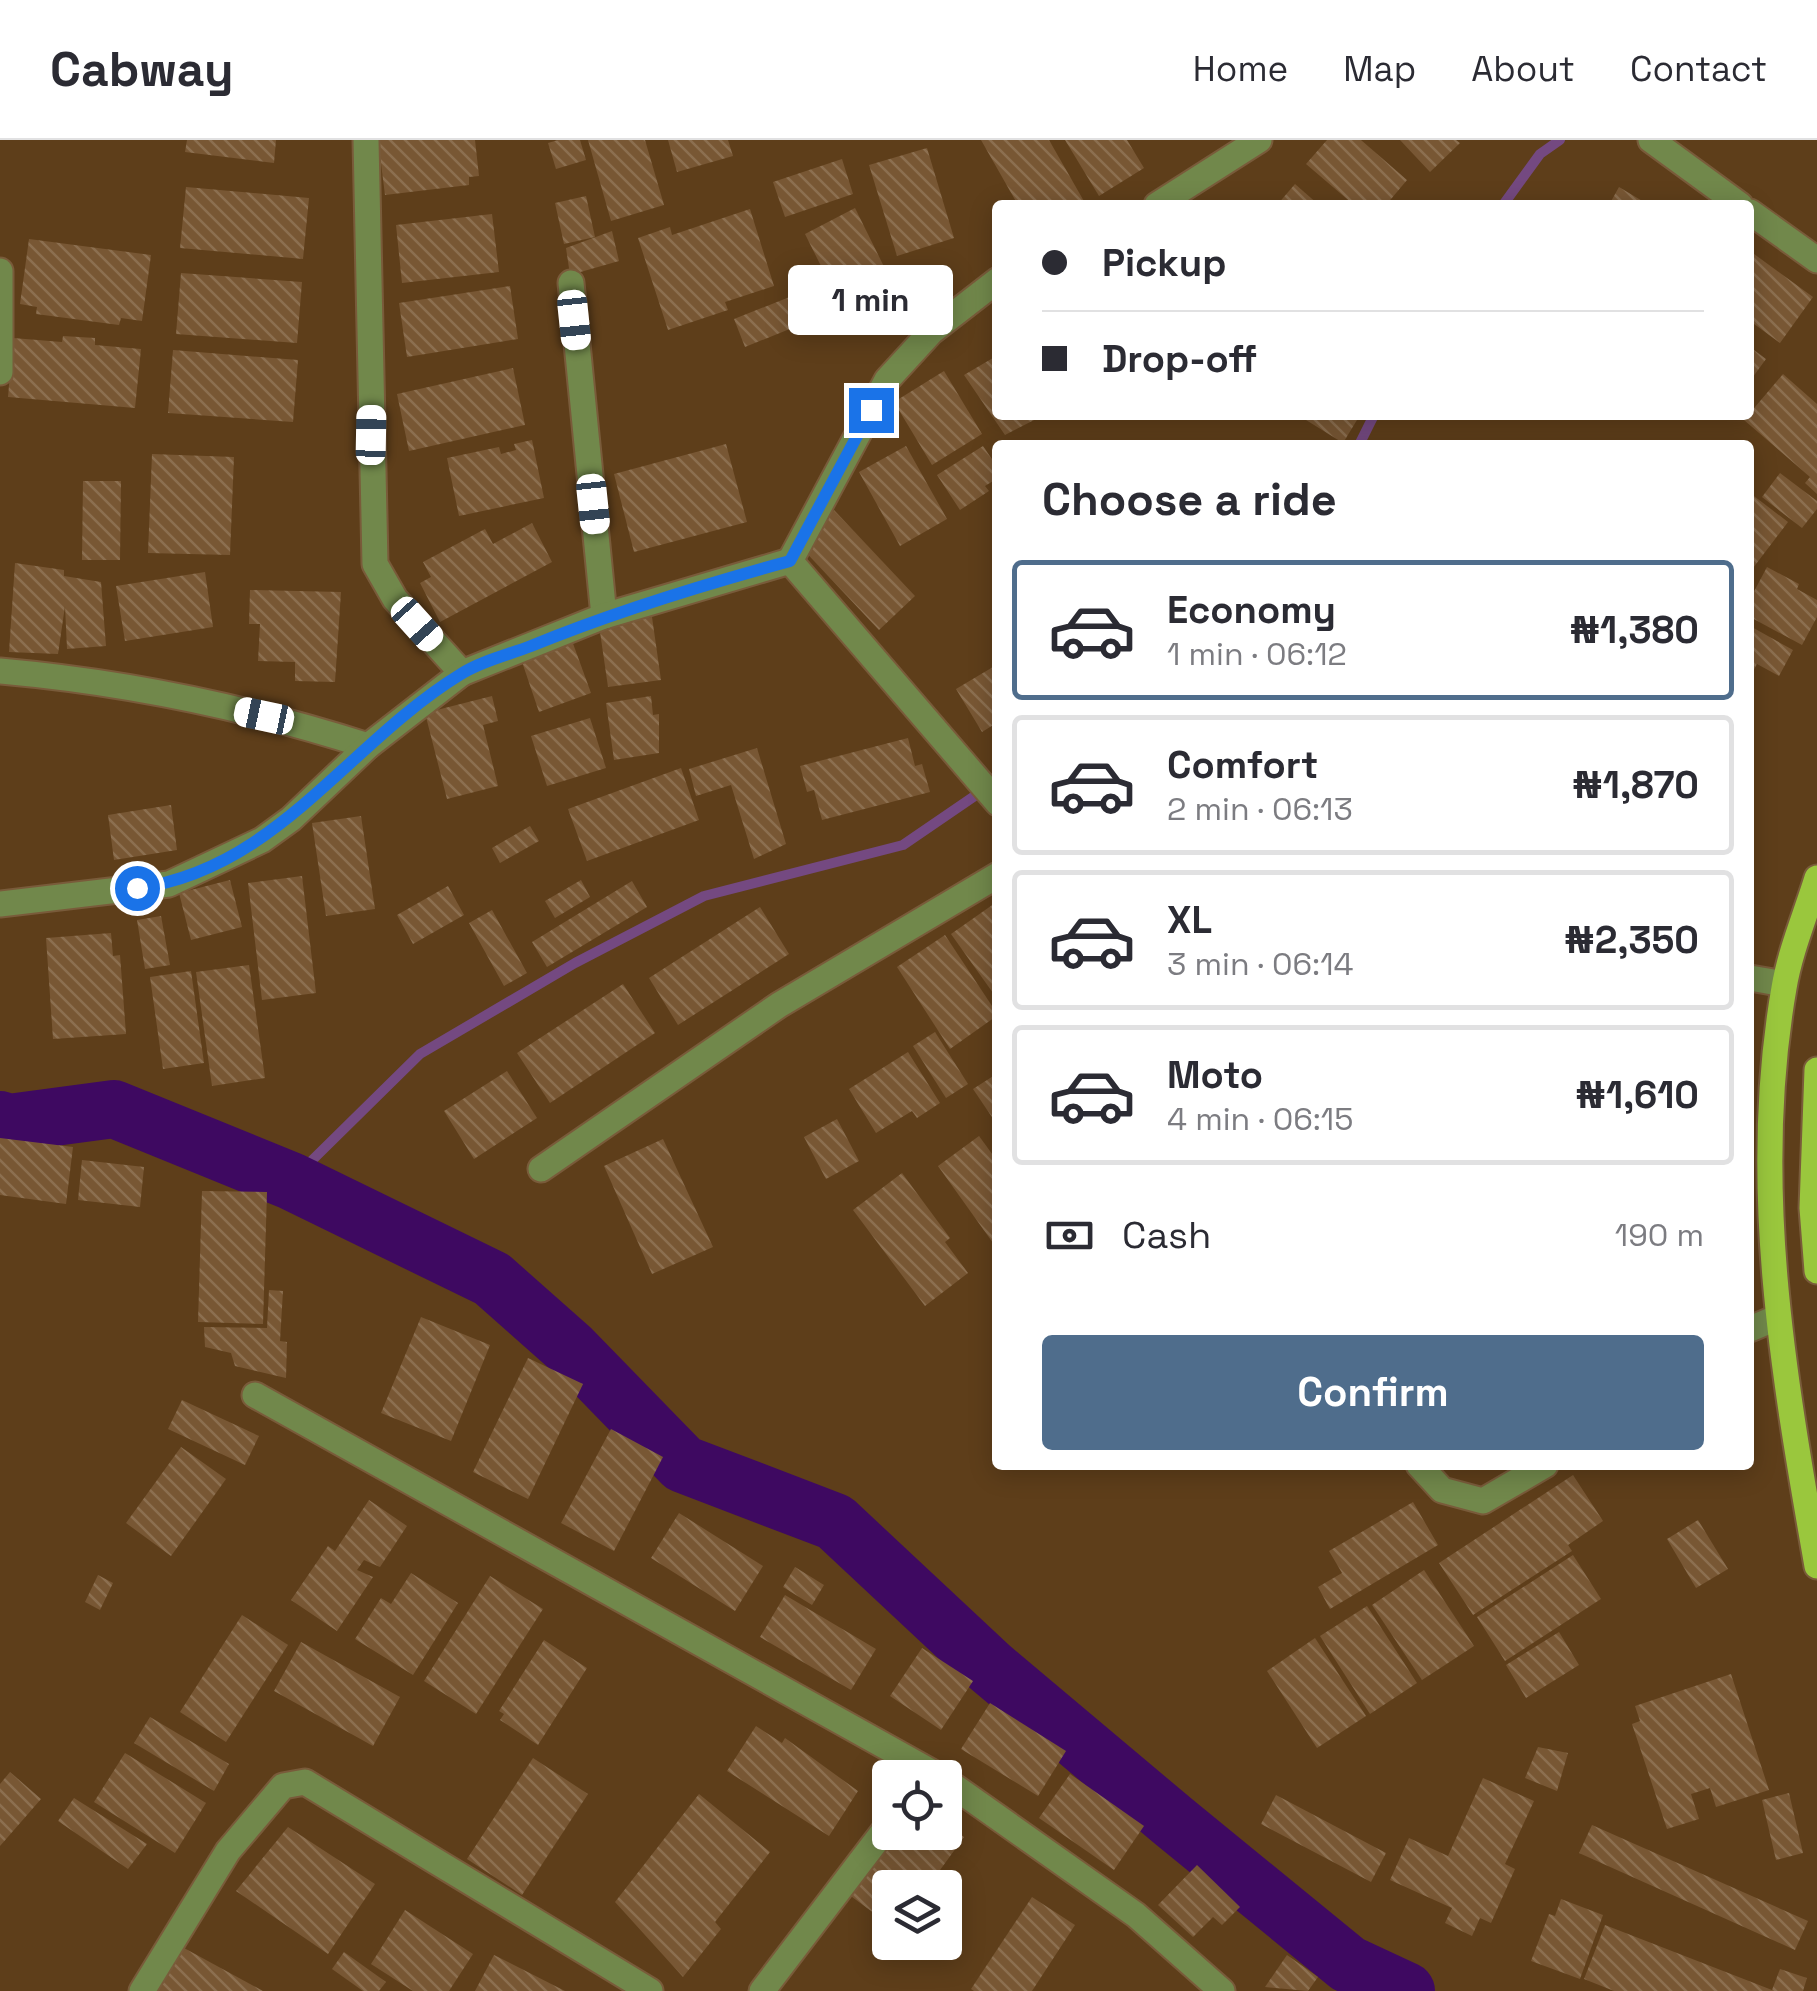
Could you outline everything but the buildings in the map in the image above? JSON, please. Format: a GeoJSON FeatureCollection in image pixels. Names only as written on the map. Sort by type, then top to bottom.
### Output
{"type":"FeatureCollection","features":[{"type":"Feature","properties":{"kind":"main road"},"geometry":{"type":"LineString","coordinates":[[1817,878],[1784,984],[1770,1095],[1769,1208],[1776,1318],[1817,1566]]}},
{"type":"Feature","properties":{"kind":"main road"},"geometry":{"type":"LineString","coordinates":[[1817,1070],[1812,1208],[1817,1271]]}},
{"type":"Feature","properties":{"kind":"street"},"geometry":{"type":"LineString","coordinates":[[366,140],[375,564],[395,599],[462,673]]}},
{"type":"Feature","properties":{"kind":"street"},"geometry":{"type":"LineString","coordinates":[[1165,200],[1259,140]]}},
{"type":"Feature","properties":{"kind":"street"},"geometry":{"type":"LineString","coordinates":[[1651,140],[1733,200]]}},
{"type":"Feature","properties":{"kind":"street"},"geometry":{"type":"LineString","coordinates":[[1754,215],[1817,260]]}},
{"type":"Feature","properties":{"kind":"street"},"geometry":{"type":"LineString","coordinates":[[0,271],[0,372]]}},
{"type":"Feature","properties":{"kind":"street"},"geometry":{"type":"LineString","coordinates":[[570,283],[604,616]]}},
{"type":"Feature","properties":{"kind":"street"},"geometry":{"type":"LineString","coordinates":[[0,904],[169,884],[262,840],[291,819],[368,746],[462,673],[604,616],[790,561],[887,380],[931,332],[992,285]]}},
{"type":"Feature","properties":{"kind":"street"},"geometry":{"type":"LineString","coordinates":[[790,561],[992,796]]}},
{"type":"Feature","properties":{"kind":"street"},"geometry":{"type":"LineString","coordinates":[[0,671],[164,696],[298,724],[368,746]]}},
{"type":"Feature","properties":{"kind":"street"},"geometry":{"type":"LineString","coordinates":[[541,1169],[779,1005],[992,878]]}},
{"type":"Feature","properties":{"kind":"street"},"geometry":{"type":"LineString","coordinates":[[1754,979],[1784,984]]}},
{"type":"Feature","properties":{"kind":"street"},"geometry":{"type":"LineString","coordinates":[[1754,1327],[1776,1318]]}},
{"type":"Feature","properties":{"kind":"street"},"geometry":{"type":"LineString","coordinates":[[255,1395],[907,1760]]}},
{"type":"Feature","properties":{"kind":"street"},"geometry":{"type":"LineString","coordinates":[[1424,1470],[1442,1490],[1483,1501],[1536,1470]]}},
{"type":"Feature","properties":{"kind":"street"},"geometry":{"type":"LineString","coordinates":[[142,1991],[228,1851],[283,1786],[305,1782],[650,1991]]}},
{"type":"Feature","properties":{"kind":"street"},"geometry":{"type":"LineString","coordinates":[[962,1794],[1136,1915],[1222,1991]]}},
{"type":"Feature","properties":{"kind":"street"},"geometry":{"type":"LineString","coordinates":[[762,1991],[872,1846]]}},
{"type":"Feature","properties":{"kind":"waterway"},"geometry":{"type":"LineString","coordinates":[[1507,200],[1540,154],[1560,140]]}},
{"type":"Feature","properties":{"kind":"waterway"},"geometry":{"type":"LineString","coordinates":[[1362,440],[1372,420]]}},
{"type":"Feature","properties":{"kind":"waterway"},"geometry":{"type":"LineString","coordinates":[[291,1181],[420,1054],[575,963],[704,896],[903,845],[992,784]]}},
{"type":"Feature","properties":{"kind":"waterway"},"geometry":{"type":"LineString","coordinates":[[0,1120],[9,1123],[114,1109],[291,1181],[492,1279],[571,1349],[683,1464],[835,1522],[990,1667],[1173,1821],[1348,1964],[1406,1991]]}},
{"type":"Feature","properties":{"kind":"route"},"geometry":{"type":"LineString","coordinates":[[137,888],[169,884],[262,840],[291,819],[368,746],[462,673],[604,616],[790,561],[871,410]]}}]}
